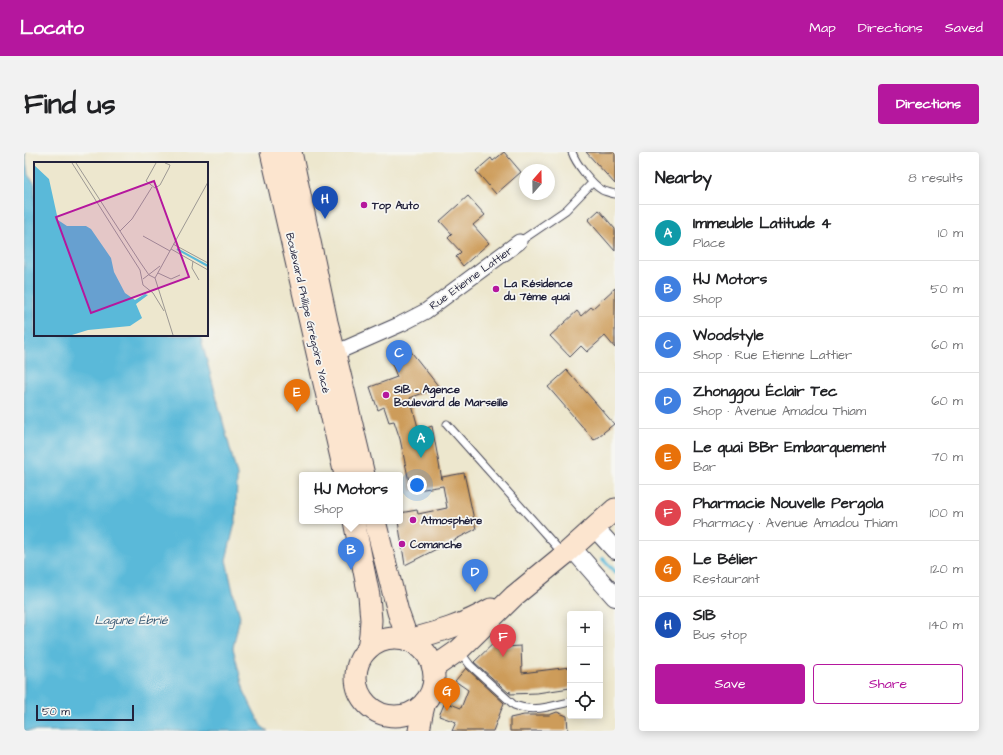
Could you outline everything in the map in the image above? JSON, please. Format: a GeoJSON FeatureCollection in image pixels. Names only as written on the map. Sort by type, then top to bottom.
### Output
{"type":"FeatureCollection","features":[{"type":"Feature","properties":{"kind":"main road","name":"Boulevard Phillipe Grégoire Yacé"},"geometry":{"type":"LineString","coordinates":[[271,152],[344,472]]}},
{"type":"Feature","properties":{"kind":"main road","name":"Boulevard Phillipe Grégoire Yacé"},"geometry":{"type":"LineString","coordinates":[[291,152],[327,322],[363,472]]}},
{"type":"Feature","properties":{"kind":"main road"},"geometry":{"type":"LineString","coordinates":[[433,668],[458,650],[514,596],[568,552],[615,509]]}},
{"type":"Feature","properties":{"kind":"main road"},"geometry":{"type":"LineString","coordinates":[[355,524],[369,596],[371,620],[368,649]]}},
{"type":"Feature","properties":{"kind":"main road"},"geometry":{"type":"LineString","coordinates":[[376,524],[398,612],[408,640]]}},
{"type":"Feature","properties":{"kind":"main road"},"geometry":{"type":"LineString","coordinates":[[408,640],[450,629],[478,618],[514,596]]}},
{"type":"Feature","properties":{"kind":"main road"},"geometry":{"type":"LineString","coordinates":[[386,638],[408,640],[417,644],[430,659],[434,677],[433,686],[430,694],[420,707],[408,714],[394,716],[387,715],[385,722],[359,694],[355,675],[357,665],[361,656],[376,642],[386,638]]}},
{"type":"Feature","properties":{"kind":"main road"},"geometry":{"type":"LineString","coordinates":[[419,731],[425,702]]}},
{"type":"Feature","properties":{"kind":"street","name":"Rue Etienne Lattier"},"geometry":{"type":"LineString","coordinates":[[335,352],[426,311],[519,242]]}},
{"type":"Feature","properties":{"kind":"street"},"geometry":{"type":"LineString","coordinates":[[594,527],[615,550]]}},
{"type":"Feature","properties":{"kind":"street"},"geometry":{"type":"LineString","coordinates":[[568,552],[615,597]]}},
{"type":"Feature","properties":{"kind":"lane"},"geometry":{"type":"LineString","coordinates":[[572,152],[574,159],[592,182],[603,190],[615,194]]}},
{"type":"Feature","properties":{"kind":"lane","name":"Rue Etienne Lattier"},"geometry":{"type":"LineString","coordinates":[[519,242],[566,210],[592,182]]}},
{"type":"Feature","properties":{"kind":"lane"},"geometry":{"type":"LineString","coordinates":[[447,424],[568,552]]}},
{"type":"Feature","properties":{"kind":"lane"},"geometry":{"type":"LineString","coordinates":[[458,650],[470,666],[514,704],[521,708],[537,709],[567,703]]}},
{"type":"Feature","properties":{"kind":"water","name":"Lagune Ébrié"},"geometry":{"type":"Polygon","coordinates":[[[25,152],[28,175],[34,183],[34,336],[200,336],[237,475],[236,519],[226,560],[240,616],[233,648],[244,691],[261,726],[268,731],[24,731],[25,152]]]}},
{"type":"Feature","properties":{"kind":"building"},"geometry":{"type":"Polygon","coordinates":[[[504,152],[519,170],[519,174],[496,194],[476,171],[491,158],[493,161],[504,152]]]}},
{"type":"Feature","properties":{"kind":"building"},"geometry":{"type":"Polygon","coordinates":[[[586,152],[615,152],[615,184],[586,152]]]}},
{"type":"Feature","properties":{"kind":"building"},"geometry":{"type":"Polygon","coordinates":[[[468,196],[485,215],[473,225],[489,243],[463,266],[456,257],[461,252],[448,238],[452,234],[440,221],[468,196]]]}},
{"type":"Feature","properties":{"kind":"building"},"geometry":{"type":"Polygon","coordinates":[[[599,210],[615,229],[615,251],[588,220],[599,210]]]}},
{"type":"Feature","properties":{"kind":"building"},"geometry":{"type":"Polygon","coordinates":[[[615,288],[615,348],[605,336],[587,352],[581,346],[570,357],[550,336],[577,311],[581,316],[591,307],[593,308],[615,288]]]}},
{"type":"Feature","properties":{"kind":"building"},"geometry":{"type":"Polygon","coordinates":[[[405,344],[439,387],[410,398],[419,431],[432,426],[442,480],[442,477],[464,473],[476,529],[405,565],[398,524],[403,524],[403,512],[417,510],[418,514],[447,508],[443,486],[411,491],[400,439],[394,421],[389,422],[384,407],[378,410],[370,387],[397,377],[387,351],[405,344]]]}},
{"type":"Feature","properties":{"kind":"building"},"geometry":{"type":"Polygon","coordinates":[[[567,370],[614,424],[594,440],[548,387],[567,370]]]}},
{"type":"Feature","properties":{"kind":"building"},"geometry":{"type":"Polygon","coordinates":[[[498,639],[505,647],[521,646],[522,673],[567,667],[567,688],[537,693],[510,694],[510,691],[509,693],[474,662],[498,639]]]}},
{"type":"Feature","properties":{"kind":"building"},"geometry":{"type":"Polygon","coordinates":[[[466,668],[504,703],[493,731],[452,731],[456,722],[439,716],[445,702],[461,708],[468,690],[455,681],[466,668]]]}},
{"type":"Feature","properties":{"kind":"building"},"geometry":{"type":"Polygon","coordinates":[[[557,712],[567,716],[568,731],[510,731],[510,718],[524,715],[549,715],[557,712]]]}},
{"type":"Feature","properties":{"kind":"waterway"},"geometry":{"type":"LineString","coordinates":[[603,559],[615,572]]}},
{"type":"Feature","properties":{"kind":"place","name":"Top Auto"},"geometry":{"type":"Point","coordinates":[364,205]}},
{"type":"Feature","properties":{"kind":"place","name":"SIB"},"geometry":{"type":"Point","coordinates":[325,219]}},
{"type":"Feature","properties":{"kind":"place","name":"La Résidence du 7ème quai"},"geometry":{"type":"Point","coordinates":[496,289]}},
{"type":"Feature","properties":{"kind":"place","name":"Woodstyle"},"geometry":{"type":"Point","coordinates":[399,373]}},
{"type":"Feature","properties":{"kind":"place","name":"SIB - Agence Boulevard de Marseille"},"geometry":{"type":"Point","coordinates":[386,395]}},
{"type":"Feature","properties":{"kind":"place","name":"Le quai BBr Embarquement"},"geometry":{"type":"Point","coordinates":[297,412]}},
{"type":"Feature","properties":{"kind":"place","name":"Immeuble Latitude 4"},"geometry":{"type":"Point","coordinates":[421,458]}},
{"type":"Feature","properties":{"kind":"place","name":"Atmosphère"},"geometry":{"type":"Point","coordinates":[413,520]}},
{"type":"Feature","properties":{"kind":"place","name":"Comanche"},"geometry":{"type":"Point","coordinates":[402,544]}},
{"type":"Feature","properties":{"kind":"place","name":"HJ Motors"},"geometry":{"type":"Point","coordinates":[351,570]}},
{"type":"Feature","properties":{"kind":"place","name":"Zhonggou Éclair Tec"},"geometry":{"type":"Point","coordinates":[475,592]}},
{"type":"Feature","properties":{"kind":"place","name":"Pharmacie Nouvelle Pergola"},"geometry":{"type":"Point","coordinates":[503,657]}},
{"type":"Feature","properties":{"kind":"place","name":"Le Bélier"},"geometry":{"type":"Point","coordinates":[447,711]}}]}
